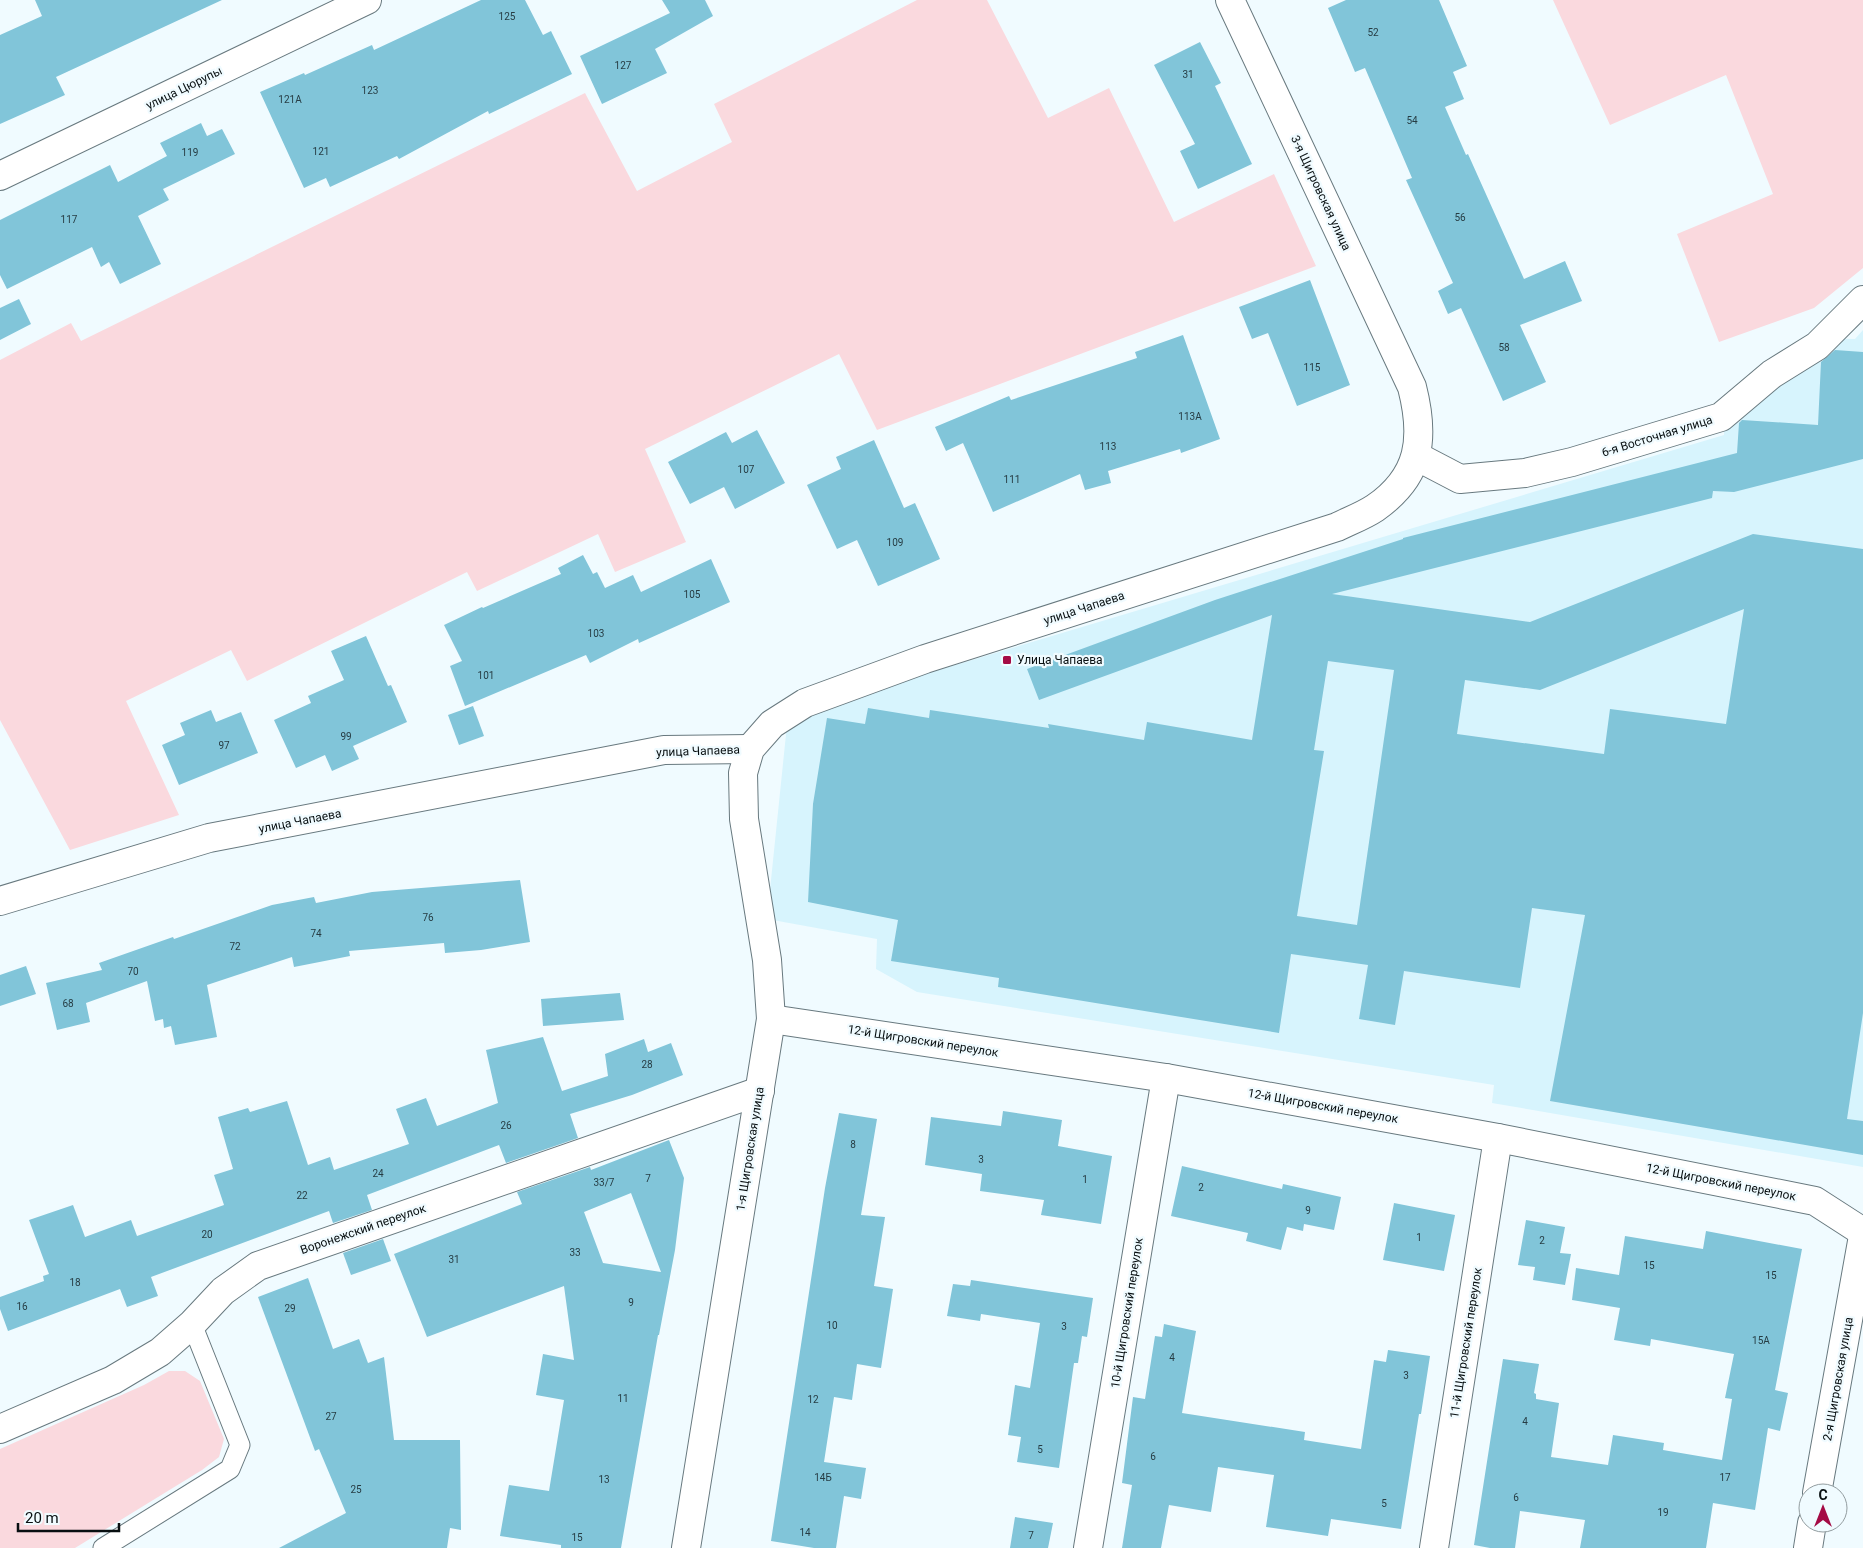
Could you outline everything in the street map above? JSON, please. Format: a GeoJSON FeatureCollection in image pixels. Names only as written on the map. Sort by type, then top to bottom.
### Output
{"type":"FeatureCollection","features":[{"type":"Feature","properties":{"kind":"street","name":"улица Цюрупы"},"geometry":{"type":"LineString","coordinates":[[0,176],[367,0]]}},
{"type":"Feature","properties":{"kind":"street","name":"3-я Щигровская улица"},"geometry":{"type":"LineString","coordinates":[[1230,0],[1412,386]]}},
{"type":"Feature","properties":{"kind":"street","name":"6-я Восточная улица"},"geometry":{"type":"LineString","coordinates":[[1416,456],[1460,479],[1525,473],[1572,462],[1721,417],[1772,374],[1816,346],[1863,300]]}},
{"type":"Feature","properties":{"kind":"street","name":"улица Чапаева"},"geometry":{"type":"LineString","coordinates":[[0,901],[209,838],[664,750],[750,749],[772,724],[805,703],[925,659],[1337,527],[1373,509],[1391,495],[1406,477],[1416,456],[1419,436],[1418,411],[1412,386]]}},
{"type":"Feature","properties":{"kind":"street","name":"1-я Щигровская улица"},"geometry":{"type":"LineString","coordinates":[[686,1548],[771,1019],[767,960],[744,819],[743,773],[750,749]]}},
{"type":"Feature","properties":{"kind":"street","name":"12-й Щигровский переулок"},"geometry":{"type":"LineString","coordinates":[[771,1019],[1166,1078],[1498,1138],[1815,1200],[1863,1234]]}},
{"type":"Feature","properties":{"kind":"street","name":"10-й Щигровский переулок"},"geometry":{"type":"LineString","coordinates":[[1088,1548],[1166,1078]]}},
{"type":"Feature","properties":{"kind":"street","name":"Воронежский переулок"},"geometry":{"type":"LineString","coordinates":[[0,1429],[113,1380],[160,1352],[192,1324],[223,1291],[258,1266],[760,1091]]}},
{"type":"Feature","properties":{"kind":"street","name":"11-й Щигровский переулок"},"geometry":{"type":"LineString","coordinates":[[1434,1548],[1498,1138]]}},
{"type":"Feature","properties":{"kind":"street","name":"2-я Щигровская улица"},"geometry":{"type":"LineString","coordinates":[[1820,1483],[1863,1234]]}},
{"type":"Feature","properties":{"kind":"street"},"geometry":{"type":"LineString","coordinates":[[1808,1548],[1810,1533]]}},
{"type":"Feature","properties":{"kind":"lane"},"geometry":{"type":"LineString","coordinates":[[103,1548],[230,1469],[240,1445],[192,1324]]}},
{"type":"Feature","properties":{"kind":"shaded area"},"geometry":{"type":"Polygon","coordinates":[[[917,0],[987,0],[1048,118],[1109,88],[1174,222],[1274,174],[1316,266],[877,430],[839,354],[645,449],[686,542],[615,572],[598,534],[477,591],[467,572],[247,681],[231,650],[126,701],[179,815],[70,850],[0,720],[0,360],[71,323],[81,341],[585,93],[637,191],[732,142],[714,104],[917,0]]]}},
{"type":"Feature","properties":{"kind":"shaded area"},"geometry":{"type":"Polygon","coordinates":[[[1553,0],[1863,0],[1863,268],[1814,308],[1719,342],[1677,234],[1773,194],[1726,75],[1610,125],[1553,0]]]}},
{"type":"Feature","properties":{"kind":"shaded area"},"geometry":{"type":"Polygon","coordinates":[[[1863,330],[1863,1167],[1492,1103],[1494,1085],[917,992],[876,969],[877,939],[767,919],[788,715],[1724,435],[1725,407],[1811,338],[1855,339],[1863,330]]]}},
{"type":"Feature","properties":{"kind":"shaded area"},"geometry":{"type":"Polygon","coordinates":[[[169,1371],[185,1371],[200,1381],[224,1439],[219,1457],[202,1470],[75,1548],[0,1548],[0,1449],[144,1385],[169,1371]]]}},
{"type":"Feature","properties":{"kind":"building"},"geometry":{"type":"Polygon","coordinates":[[[35,0],[222,0],[56,77],[65,95],[0,124],[0,35],[42,16],[35,0]]]}},
{"type":"Feature","properties":{"kind":"building"},"geometry":{"type":"Polygon","coordinates":[[[481,0],[525,0],[543,35],[551,31],[572,74],[489,114],[488,111],[399,159],[397,156],[330,187],[326,178],[304,188],[260,92],[304,73],[305,75],[372,45],[374,50],[481,0]]]}},
{"type":"Feature","properties":{"kind":"building"},"geometry":{"type":"Polygon","coordinates":[[[662,0],[705,0],[713,16],[655,49],[667,73],[602,104],[580,56],[670,13],[662,0]]]}},
{"type":"Feature","properties":{"kind":"building"},"geometry":{"type":"Polygon","coordinates":[[[1346,0],[1439,0],[1467,66],[1453,72],[1464,99],[1445,107],[1524,279],[1565,261],[1582,301],[1520,325],[1546,382],[1503,401],[1461,308],[1448,314],[1438,291],[1453,283],[1406,180],[1412,178],[1365,68],[1355,72],[1328,8],[1346,0]]]}},
{"type":"Feature","properties":{"kind":"building"},"geometry":{"type":"Polygon","coordinates":[[[1200,42],[1221,83],[1215,86],[1252,164],[1198,189],[1180,151],[1195,144],[1154,65],[1200,42]]]}},
{"type":"Feature","properties":{"kind":"building"},"geometry":{"type":"Polygon","coordinates":[[[201,123],[207,136],[222,129],[235,154],[163,189],[169,200],[138,216],[161,264],[120,284],[109,262],[101,267],[92,247],[7,289],[0,275],[0,220],[110,165],[118,182],[167,156],[160,143],[201,123]]]}},
{"type":"Feature","properties":{"kind":"building"},"geometry":{"type":"Polygon","coordinates":[[[1310,280],[1350,385],[1297,406],[1268,333],[1252,339],[1239,307],[1310,280]]]}},
{"type":"Feature","properties":{"kind":"building"},"geometry":{"type":"Polygon","coordinates":[[[19,299],[31,324],[0,340],[0,308],[19,299]]]}},
{"type":"Feature","properties":{"kind":"building"},"geometry":{"type":"Polygon","coordinates":[[[1183,335],[1220,439],[1181,453],[1180,449],[1108,471],[1111,483],[1085,490],[1080,474],[993,512],[963,443],[946,451],[935,427],[1009,396],[1011,400],[1137,358],[1135,352],[1183,335]]]}},
{"type":"Feature","properties":{"kind":"building"},"geometry":{"type":"Polygon","coordinates":[[[1835,350],[1863,352],[1863,459],[1734,492],[1713,491],[1712,498],[1332,594],[1530,622],[1753,534],[1863,549],[1863,1013],[1847,1119],[1863,1121],[1863,1155],[1550,1101],[1585,915],[1532,908],[1520,988],[1404,971],[1395,1025],[1359,1019],[1368,965],[1291,954],[1279,1033],[998,987],[999,978],[891,961],[898,920],[808,902],[813,804],[827,718],[865,724],[868,708],[929,718],[930,710],[1049,728],[1048,724],[1144,740],[1147,722],[1252,740],[1272,615],[1039,700],[1027,669],[1215,600],[1403,538],[1737,453],[1739,423],[1742,420],[1818,425],[1821,362],[1835,350]],[[1744,609],[1540,690],[1465,680],[1457,734],[1604,754],[1610,709],[1726,724],[1744,609]],[[1328,661],[1314,750],[1324,751],[1297,916],[1357,925],[1394,670],[1328,661]]]}},
{"type":"Feature","properties":{"kind":"building"},"geometry":{"type":"Polygon","coordinates":[[[757,430],[785,483],[735,509],[724,487],[690,504],[668,462],[726,432],[732,443],[757,430]]]}},
{"type":"Feature","properties":{"kind":"building"},"geometry":{"type":"Polygon","coordinates":[[[874,440],[904,508],[915,503],[940,559],[878,586],[857,540],[837,549],[807,485],[841,469],[836,457],[874,440]]]}},
{"type":"Feature","properties":{"kind":"building"},"geometry":{"type":"Polygon","coordinates":[[[583,555],[593,574],[597,572],[605,588],[633,575],[641,592],[711,559],[730,602],[639,643],[638,639],[590,663],[586,655],[465,706],[450,666],[462,661],[444,625],[561,574],[558,568],[583,555]]]}},
{"type":"Feature","properties":{"kind":"building"},"geometry":{"type":"Polygon","coordinates":[[[366,636],[388,686],[391,685],[407,722],[353,746],[359,759],[332,771],[325,755],[296,768],[274,720],[311,703],[308,696],[344,680],[331,651],[366,636]]]}},
{"type":"Feature","properties":{"kind":"building"},"geometry":{"type":"Polygon","coordinates":[[[473,706],[484,736],[459,745],[448,715],[473,706]]]}},
{"type":"Feature","properties":{"kind":"building"},"geometry":{"type":"Polygon","coordinates":[[[211,710],[216,722],[241,712],[258,753],[179,785],[162,745],[185,735],[180,723],[211,710]]]}},
{"type":"Feature","properties":{"kind":"building"},"geometry":{"type":"Polygon","coordinates":[[[520,880],[530,942],[481,950],[445,953],[444,943],[349,951],[350,956],[294,967],[292,957],[207,985],[217,1037],[175,1045],[171,1026],[164,1028],[163,1019],[155,1021],[147,981],[86,1003],[90,1022],[57,1030],[46,983],[102,970],[99,963],[173,937],[174,939],[272,905],[314,897],[316,903],[372,892],[520,880]]]}},
{"type":"Feature","properties":{"kind":"building"},"geometry":{"type":"Polygon","coordinates":[[[26,966],[36,994],[0,1006],[0,975],[26,966]]]}},
{"type":"Feature","properties":{"kind":"building"},"geometry":{"type":"Polygon","coordinates":[[[620,993],[624,1020],[543,1026],[541,999],[620,993]]]}},
{"type":"Feature","properties":{"kind":"building"},"geometry":{"type":"Polygon","coordinates":[[[543,1037],[562,1091],[608,1076],[605,1054],[644,1039],[648,1052],[671,1043],[683,1075],[632,1095],[570,1114],[578,1138],[506,1163],[499,1145],[367,1195],[372,1210],[333,1223],[329,1211],[151,1277],[158,1296],[127,1307],[120,1289],[8,1331],[0,1309],[0,1297],[44,1281],[43,1276],[49,1274],[29,1220],[73,1205],[85,1237],[131,1220],[137,1236],[224,1205],[214,1175],[233,1169],[218,1117],[248,1108],[250,1112],[287,1101],[308,1165],[330,1157],[334,1170],[409,1144],[396,1109],[426,1098],[437,1126],[498,1103],[486,1050],[543,1037]]]}},
{"type":"Feature","properties":{"kind":"building"},"geometry":{"type":"Polygon","coordinates":[[[1003,1111],[1062,1120],[1058,1146],[1112,1156],[1101,1224],[1041,1215],[1044,1200],[980,1191],[982,1174],[925,1165],[931,1117],[1001,1126],[1003,1111]]]}},
{"type":"Feature","properties":{"kind":"building"},"geometry":{"type":"Polygon","coordinates":[[[839,1113],[877,1119],[861,1215],[885,1217],[874,1286],[893,1289],[881,1368],[857,1364],[852,1400],[834,1397],[824,1462],[866,1468],[861,1499],[844,1496],[836,1548],[814,1548],[771,1541],[825,1188],[839,1113]]]}},
{"type":"Feature","properties":{"kind":"building"},"geometry":{"type":"Polygon","coordinates":[[[669,1140],[684,1178],[675,1250],[658,1335],[621,1548],[561,1548],[561,1545],[500,1536],[509,1485],[549,1491],[564,1400],[536,1395],[543,1354],[574,1360],[564,1286],[427,1337],[394,1254],[522,1204],[517,1192],[590,1167],[591,1170],[669,1140]],[[631,1193],[584,1212],[603,1263],[661,1272],[631,1193]]]}},
{"type":"Feature","properties":{"kind":"building"},"geometry":{"type":"Polygon","coordinates":[[[1182,1166],[1282,1189],[1283,1184],[1341,1197],[1334,1230],[1304,1224],[1303,1231],[1287,1227],[1281,1250],[1246,1241],[1248,1233],[1171,1216],[1182,1166]]]}},
{"type":"Feature","properties":{"kind":"building"},"geometry":{"type":"Polygon","coordinates":[[[1394,1203],[1455,1215],[1444,1271],[1383,1260],[1394,1203]]]}},
{"type":"Feature","properties":{"kind":"building"},"geometry":{"type":"Polygon","coordinates":[[[1526,1220],[1565,1227],[1560,1253],[1571,1254],[1565,1285],[1533,1280],[1535,1267],[1518,1265],[1526,1220]]]}},
{"type":"Feature","properties":{"kind":"building"},"geometry":{"type":"Polygon","coordinates":[[[1706,1231],[1802,1249],[1775,1390],[1788,1393],[1780,1431],[1768,1428],[1755,1510],[1713,1503],[1706,1548],[1580,1548],[1585,1520],[1520,1511],[1515,1548],[1490,1548],[1474,1545],[1503,1359],[1539,1364],[1534,1393],[1536,1394],[1536,1399],[1559,1403],[1551,1457],[1608,1465],[1613,1435],[1664,1443],[1663,1450],[1722,1460],[1732,1399],[1725,1398],[1734,1354],[1651,1339],[1650,1346],[1614,1340],[1620,1308],[1572,1300],[1576,1268],[1619,1275],[1625,1236],[1703,1249],[1706,1231]]]}},
{"type":"Feature","properties":{"kind":"building"},"geometry":{"type":"Polygon","coordinates":[[[383,1239],[391,1261],[351,1275],[343,1253],[383,1239]]]}},
{"type":"Feature","properties":{"kind":"building"},"geometry":{"type":"Polygon","coordinates":[[[308,1278],[333,1349],[359,1339],[368,1363],[384,1357],[394,1440],[460,1440],[461,1530],[450,1528],[447,1548],[279,1548],[346,1513],[319,1449],[315,1451],[258,1297],[308,1278]]]}},
{"type":"Feature","properties":{"kind":"building"},"geometry":{"type":"Polygon","coordinates":[[[971,1280],[1093,1298],[1087,1337],[1082,1336],[1078,1363],[1074,1363],[1059,1468],[1017,1462],[1021,1437],[1008,1435],[1015,1385],[1030,1388],[1040,1323],[981,1314],[980,1321],[947,1316],[953,1284],[970,1286],[971,1280]]]}},
{"type":"Feature","properties":{"kind":"building"},"geometry":{"type":"Polygon","coordinates":[[[1164,1324],[1196,1331],[1182,1413],[1305,1432],[1304,1440],[1361,1449],[1374,1360],[1386,1362],[1388,1350],[1430,1356],[1401,1529],[1331,1519],[1328,1536],[1266,1527],[1274,1475],[1218,1467],[1211,1512],[1169,1505],[1161,1548],[1122,1548],[1132,1485],[1122,1483],[1133,1397],[1145,1399],[1155,1336],[1162,1337],[1164,1324]]]}},
{"type":"Feature","properties":{"kind":"building"},"geometry":{"type":"Polygon","coordinates":[[[1015,1517],[1053,1523],[1048,1548],[1010,1548],[1015,1517]]]}},
{"type":"Feature","properties":{"kind":"place","name":"Улица Чапаева"},"geometry":{"type":"Point","coordinates":[1007,660]}}]}
